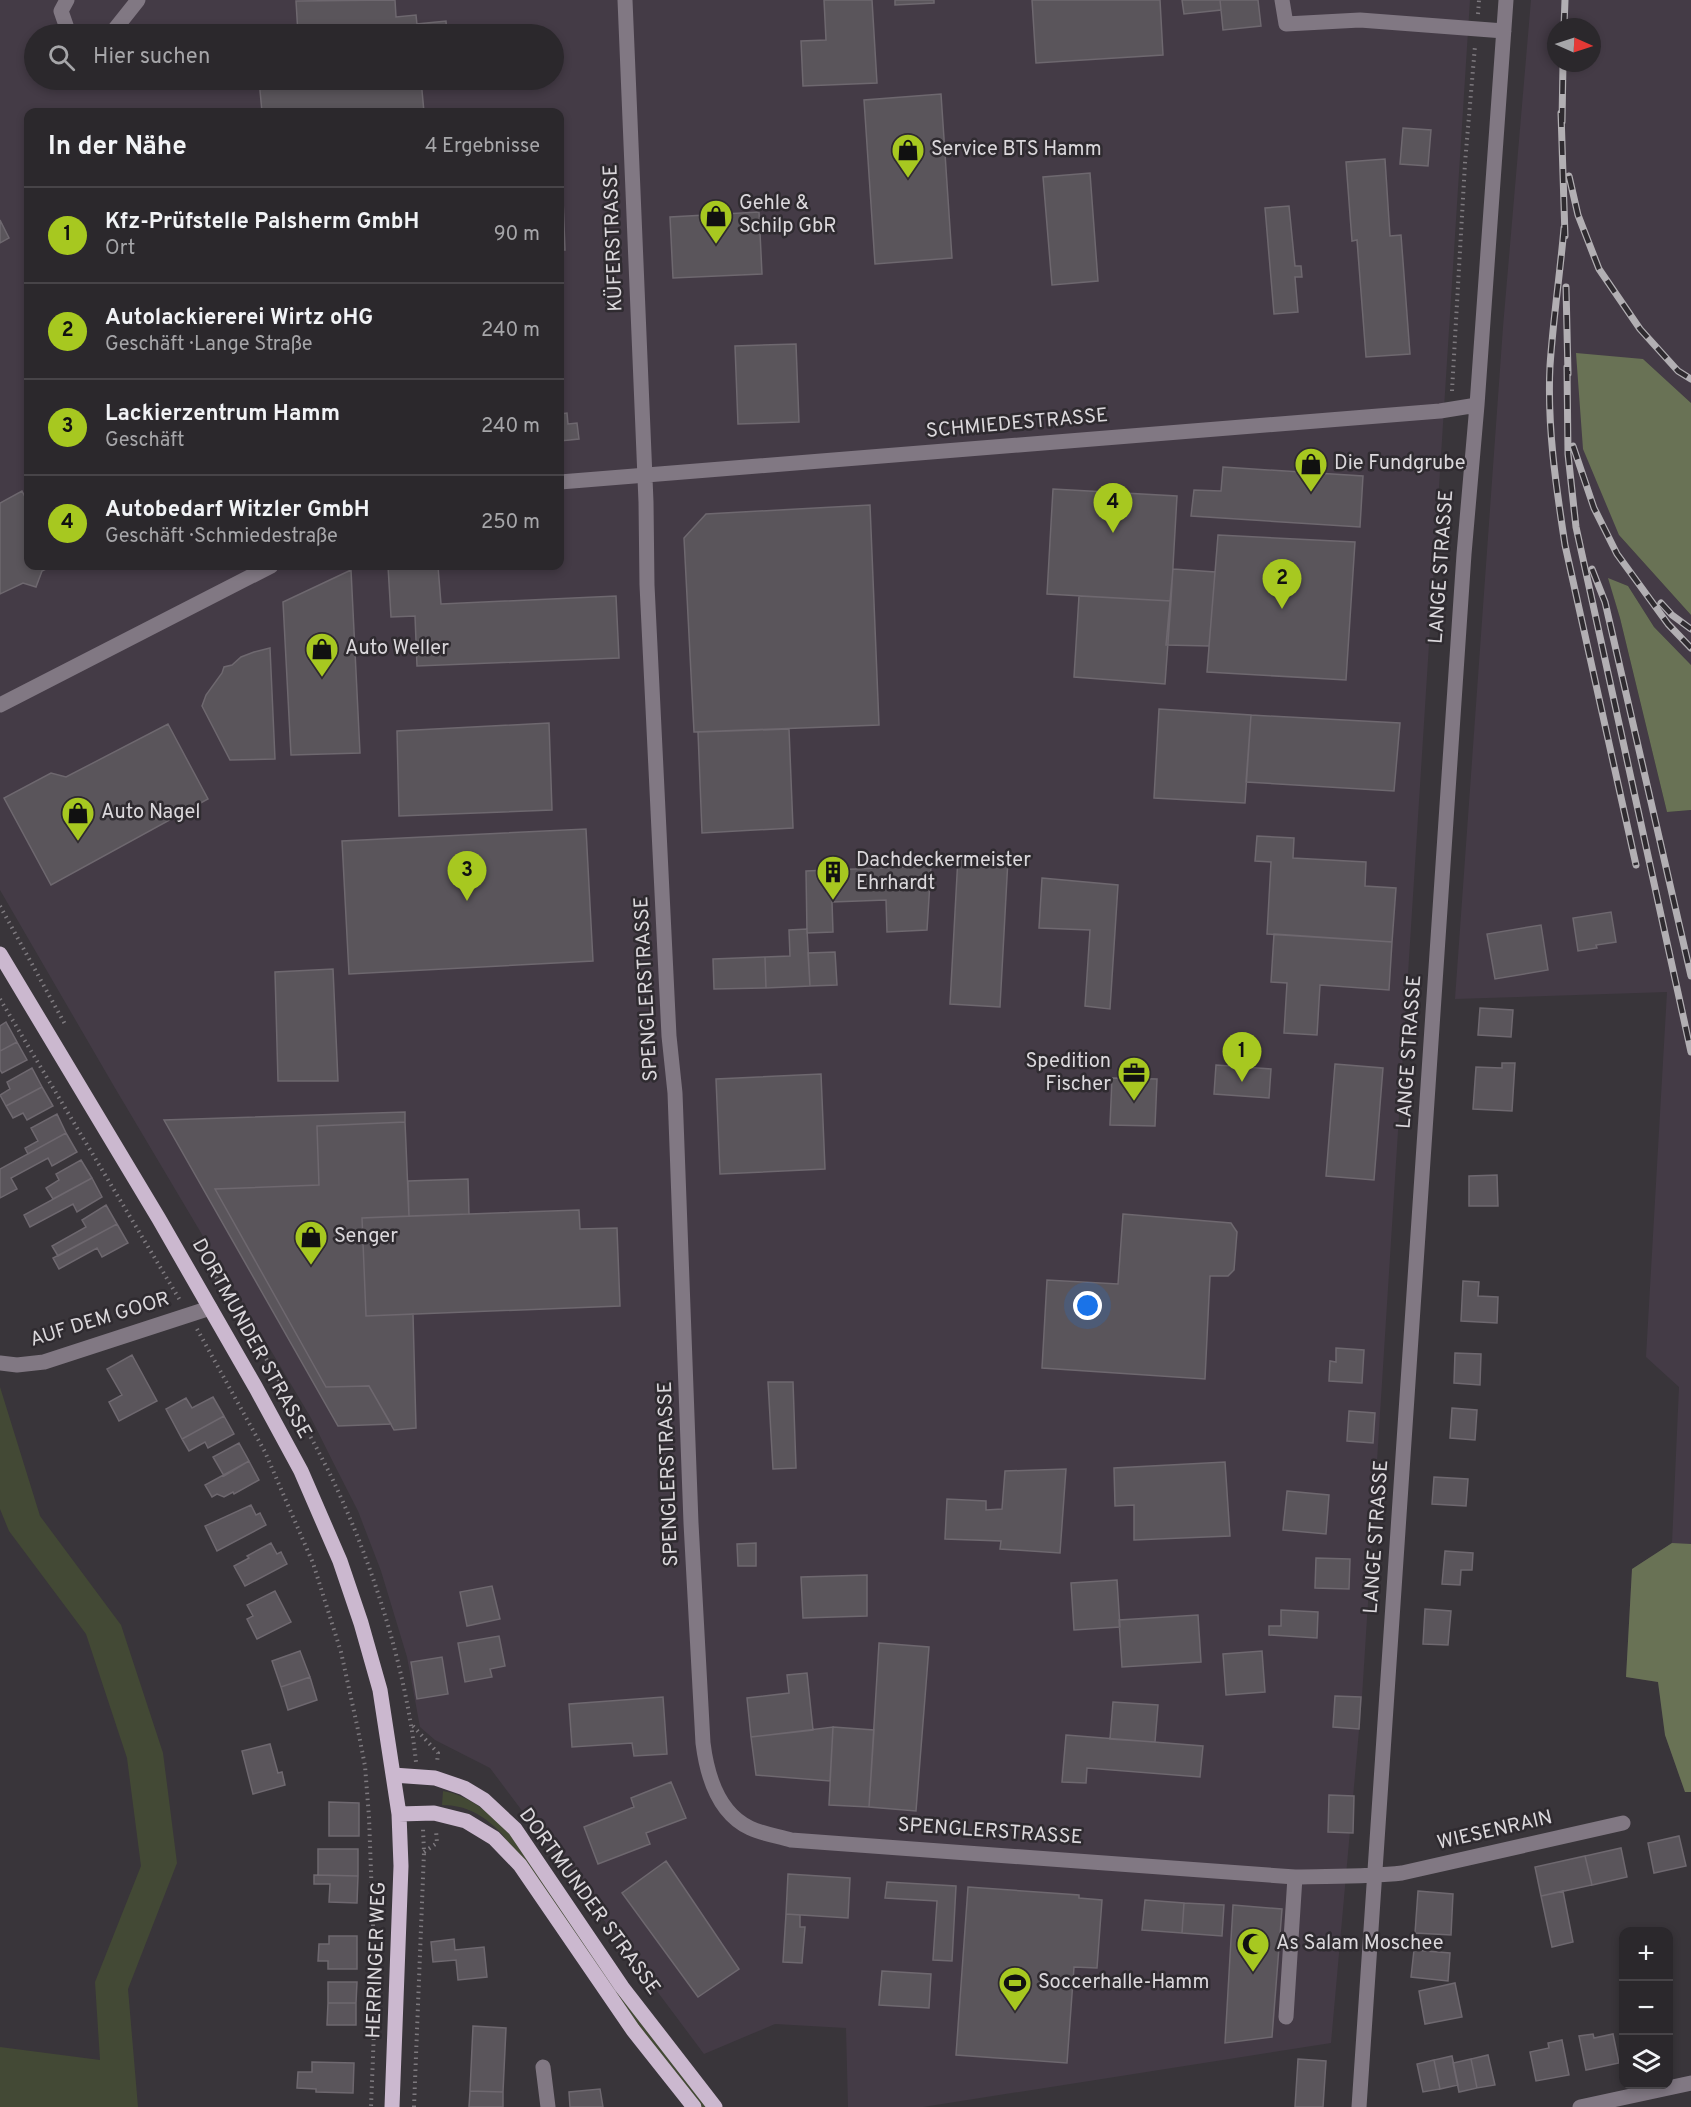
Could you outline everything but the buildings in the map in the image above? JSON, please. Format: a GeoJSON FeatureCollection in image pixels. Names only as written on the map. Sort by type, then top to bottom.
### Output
{"type":"FeatureCollection","features":[{"type":"Feature","properties":{"kind":"main road","name":"DORTMUNDER STRASSE"},"geometry":{"type":"LineString","coordinates":[[0,954],[210,1308],[301,1471],[340,1561],[361,1623],[380,1690],[399,1814],[435,1814],[466,1821],[494,1838],[520,1865],[633,2030],[694,2107]]}},
{"type":"Feature","properties":{"kind":"main road","name":"DORTMUNDER STRASSE"},"geometry":{"type":"LineString","coordinates":[[393,1775],[435,1778],[464,1788],[484,1800],[516,1829],[622,1987],[715,2107]]}},
{"type":"Feature","properties":{"kind":"main road","name":"HERRINGER WEG"},"geometry":{"type":"LineString","coordinates":[[393,2107],[401,1866],[399,1814]]}},
{"type":"Feature","properties":{"kind":"street"},"geometry":{"type":"LineString","coordinates":[[66,24],[61,11],[67,0]]}},
{"type":"Feature","properties":{"kind":"street"},"geometry":{"type":"LineString","coordinates":[[119,24],[138,0]]}},
{"type":"Feature","properties":{"kind":"street","name":"KÜFERSTRASSE"},"geometry":{"type":"LineString","coordinates":[[625,0],[645,475]]}},
{"type":"Feature","properties":{"kind":"street"},"geometry":{"type":"LineString","coordinates":[[1282,0],[1286,24],[1360,20],[1504,31]]}},
{"type":"Feature","properties":{"kind":"street","name":"LANGE STRASSE"},"geometry":{"type":"LineString","coordinates":[[1359,2107],[1463,566],[1506,0]]}},
{"type":"Feature","properties":{"kind":"street","name":"SCHMIEDESTRASSE"},"geometry":{"type":"LineString","coordinates":[[564,482],[1451,410],[1477,405]]}},
{"type":"Feature","properties":{"kind":"street","name":"SPENGLERSTRASSE"},"geometry":{"type":"LineString","coordinates":[[645,475],[647,585],[669,1036],[675,1093],[698,1660],[706,1767],[715,1790],[724,1804],[748,1827],[791,1840],[1295,1877],[1376,1876]]}},
{"type":"Feature","properties":{"kind":"street"},"geometry":{"type":"LineString","coordinates":[[0,705],[263,570]]}},
{"type":"Feature","properties":{"kind":"street","name":"AUF DEM GOOR"},"geometry":{"type":"LineString","coordinates":[[0,1363],[16,1365],[44,1362],[210,1308]]}},
{"type":"Feature","properties":{"kind":"street","name":"WIESENRAIN"},"geometry":{"type":"LineString","coordinates":[[1376,1876],[1402,1873],[1623,1823]]}},
{"type":"Feature","properties":{"kind":"street"},"geometry":{"type":"LineString","coordinates":[[1286,2017],[1295,1877]]}},
{"type":"Feature","properties":{"kind":"street"},"geometry":{"type":"LineString","coordinates":[[543,2067],[548,2107]]}},
{"type":"Feature","properties":{"kind":"street"},"geometry":{"type":"LineString","coordinates":[[1580,2107],[1691,2084]]}},
{"type":"Feature","properties":{"kind":"path"},"geometry":{"type":"LineString","coordinates":[[1451,410],[1465,163],[1479,0]]}},
{"type":"Feature","properties":{"kind":"path"},"geometry":{"type":"LineString","coordinates":[[0,999],[189,1316],[265,1452],[313,1563],[341,1652],[365,1766],[369,1816],[373,1961],[371,2107]]}},
{"type":"Feature","properties":{"kind":"path"},"geometry":{"type":"LineString","coordinates":[[414,2107],[424,1852]]}},
{"type":"Feature","properties":{"kind":"shaded area"},"geometry":{"type":"Polygon","coordinates":[[[0,0],[1470,0],[1362,1697],[1331,2043],[923,2107],[848,2107],[846,2028],[775,2024],[704,2054],[490,1768],[435,1740],[420,1727],[407,1657],[381,1571],[358,1511],[311,1418],[0,890],[0,0]]]}},
{"type":"Feature","properties":{"kind":"shaded area"},"geometry":{"type":"Polygon","coordinates":[[[1531,0],[1691,0],[1691,403],[1643,359],[1619,535],[1691,615],[1691,665],[1654,627],[1628,586],[1609,579],[1667,812],[1691,810],[1691,1792],[1685,1792],[1665,1735],[1658,1682],[1626,1677],[1632,1569],[1672,1543],[1679,1387],[1646,1357],[1667,992],[1455,999],[1503,327],[1531,0]]]}},
{"type":"Feature","properties":{"kind":"green space"},"geometry":{"type":"Polygon","coordinates":[[[1576,353],[1643,359],[1691,403],[1691,615],[1619,535],[1583,449],[1576,353]]]}},
{"type":"Feature","properties":{"kind":"green space"},"geometry":{"type":"Polygon","coordinates":[[[1608,578],[1628,586],[1654,627],[1691,665],[1691,810],[1667,812],[1620,618],[1608,578]]]}},
{"type":"Feature","properties":{"kind":"green space"},"geometry":{"type":"Polygon","coordinates":[[[0,1387],[40,1516],[121,1625],[163,1753],[177,1863],[128,1989],[138,2107],[0,2107],[0,2047],[100,2060],[95,1982],[141,1866],[127,1758],[86,1634],[9,1531],[0,1509],[0,1387]]]}},
{"type":"Feature","properties":{"kind":"green space"},"geometry":{"type":"Polygon","coordinates":[[[1672,1543],[1691,1544],[1691,1792],[1685,1792],[1665,1735],[1658,1682],[1626,1677],[1632,1569],[1672,1543]]]}},
{"type":"Feature","properties":{"kind":"green space"},"geometry":{"type":"Polygon","coordinates":[[[443,1791],[474,1803],[516,1840],[707,2107],[700,2107],[635,2022],[502,1834],[489,1822],[467,1809],[442,1805],[443,1791]]]}},
{"type":"Feature","properties":{"kind":"railway"},"geometry":{"type":"LineString","coordinates":[[1564,18],[1565,0]]}},
{"type":"Feature","properties":{"kind":"railway"},"geometry":{"type":"LineString","coordinates":[[1562,122],[1563,72]]}},
{"type":"Feature","properties":{"kind":"railway"},"geometry":{"type":"LineString","coordinates":[[1561,113],[1565,236]]}},
{"type":"Feature","properties":{"kind":"railway"},"geometry":{"type":"LineString","coordinates":[[1569,176],[1578,215],[1599,269],[1640,329],[1678,371],[1691,379]]}},
{"type":"Feature","properties":{"kind":"railway"},"geometry":{"type":"LineString","coordinates":[[1564,228],[1549,388],[1556,478],[1565,545],[1636,865]]}},
{"type":"Feature","properties":{"kind":"railway"},"geometry":{"type":"LineString","coordinates":[[1566,287],[1568,374]]}},
{"type":"Feature","properties":{"kind":"railway"},"geometry":{"type":"LineString","coordinates":[[1567,367],[1568,454],[1576,527],[1691,1052]]}},
{"type":"Feature","properties":{"kind":"railway"},"geometry":{"type":"LineString","coordinates":[[1573,446],[1594,508],[1617,554],[1668,624],[1691,648]]}},
{"type":"Feature","properties":{"kind":"railway"},"geometry":{"type":"LineString","coordinates":[[1592,569],[1605,602],[1691,976]]}},
{"type":"Feature","properties":{"kind":"railway"},"geometry":{"type":"LineString","coordinates":[[1661,603],[1672,615],[1691,629]]}},
{"type":"Feature","properties":{"kind":"place","name":"Service BTS Hamm"},"geometry":{"type":"Point","coordinates":[908,179]}},
{"type":"Feature","properties":{"kind":"place","name":"Gehle & Schilp GbR"},"geometry":{"type":"Point","coordinates":[716,245]}},
{"type":"Feature","properties":{"kind":"place","name":"Die Fundgrube"},"geometry":{"type":"Point","coordinates":[1311,493]}},
{"type":"Feature","properties":{"kind":"place","name":"Autobedarf Witzler GmbH"},"geometry":{"type":"Point","coordinates":[1113,533]}},
{"type":"Feature","properties":{"kind":"place","name":"Autolackiererei Wirtz oHG"},"geometry":{"type":"Point","coordinates":[1282,609]}},
{"type":"Feature","properties":{"kind":"place","name":"Auto Weller"},"geometry":{"type":"Point","coordinates":[322,678]}},
{"type":"Feature","properties":{"kind":"place","name":"Auto Nagel"},"geometry":{"type":"Point","coordinates":[78,842]}},
{"type":"Feature","properties":{"kind":"place","name":"Lackierzentrum Hamm"},"geometry":{"type":"Point","coordinates":[467,901]}},
{"type":"Feature","properties":{"kind":"place","name":"Dachdeckermeister Ehrhardt"},"geometry":{"type":"Point","coordinates":[833,901]}},
{"type":"Feature","properties":{"kind":"place","name":"Kfz-Prüfstelle Palsherm GmbH"},"geometry":{"type":"Point","coordinates":[1242,1082]}},
{"type":"Feature","properties":{"kind":"place","name":"Spedition Fischer"},"geometry":{"type":"Point","coordinates":[1134,1102]}},
{"type":"Feature","properties":{"kind":"place","name":"Senger"},"geometry":{"type":"Point","coordinates":[311,1266]}},
{"type":"Feature","properties":{"kind":"place","name":"As Salam Moschee"},"geometry":{"type":"Point","coordinates":[1253,1973]}},
{"type":"Feature","properties":{"kind":"place","name":"Soccerhalle-Hamm"},"geometry":{"type":"Point","coordinates":[1015,2012]}}]}
